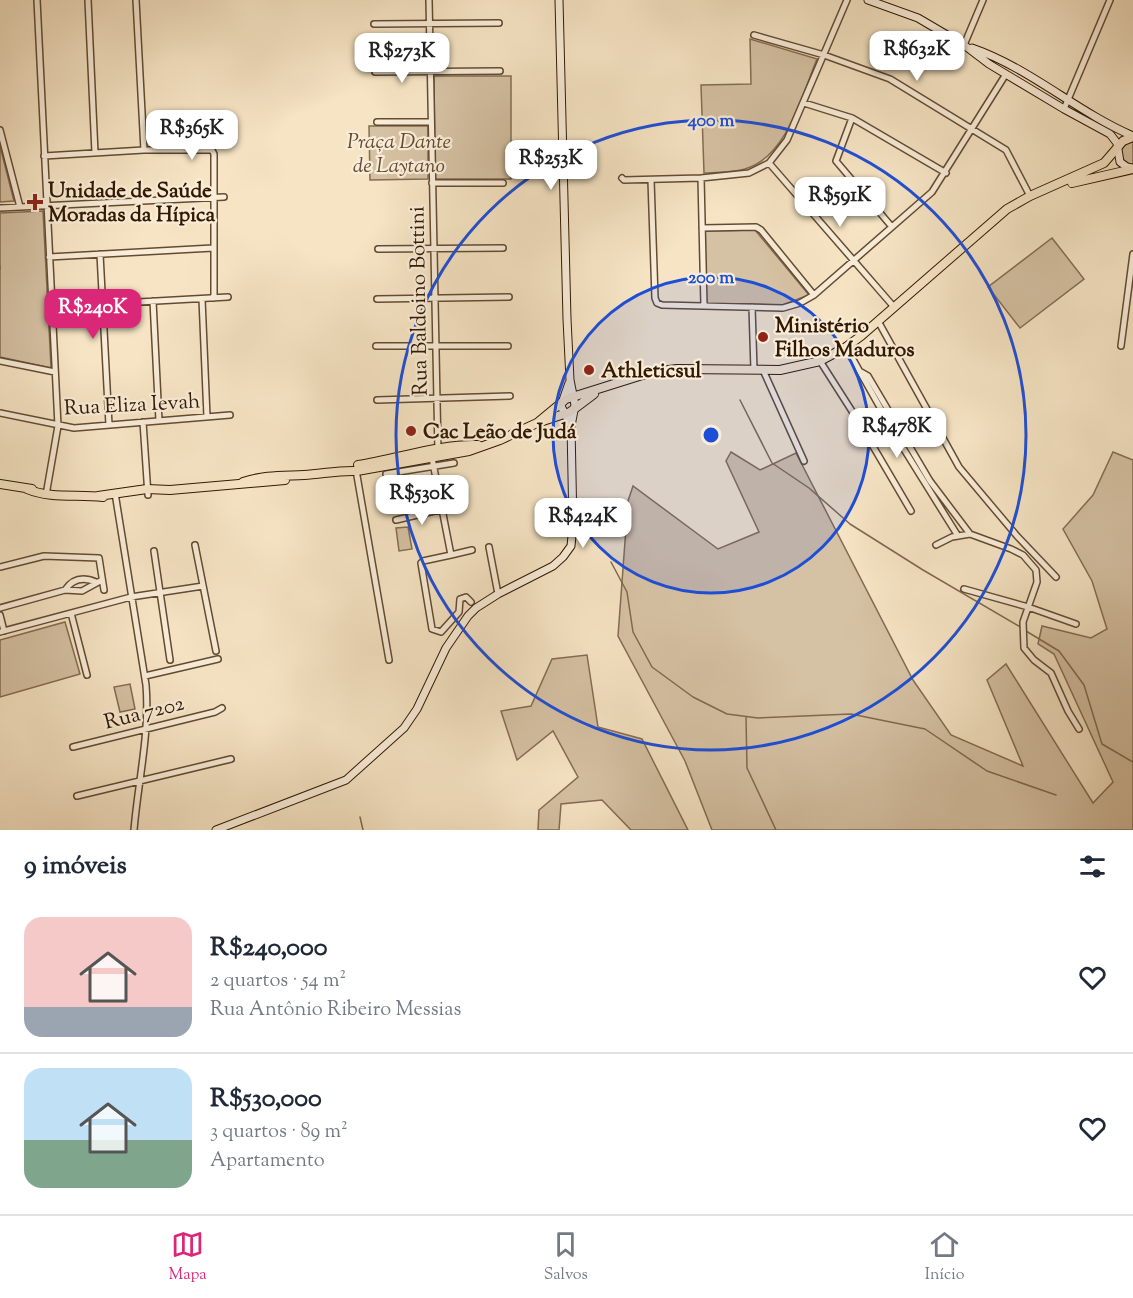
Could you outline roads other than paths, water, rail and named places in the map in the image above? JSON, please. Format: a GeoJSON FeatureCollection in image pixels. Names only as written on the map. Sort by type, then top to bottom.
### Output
{"type":"FeatureCollection","features":[{"type":"Feature","properties":{"kind":"main road"},"geometry":{"type":"LineString","coordinates":[[216,830],[346,780],[404,728],[417,708],[441,656],[460,624],[476,608],[498,594],[553,566],[571,546],[573,526],[571,426],[574,409],[570,380],[559,0]]}},
{"type":"Feature","properties":{"kind":"main road"},"geometry":{"type":"LineString","coordinates":[[868,0],[918,18],[964,45],[989,64],[1110,134],[1118,148],[1120,162],[1133,168]]}},
{"type":"Feature","properties":{"kind":"main road"},"geometry":{"type":"LineString","coordinates":[[964,45],[994,56],[1106,125],[1133,136]]}},
{"type":"Feature","properties":{"kind":"main road"},"geometry":{"type":"LineString","coordinates":[[989,64],[988,58],[994,56]]}},
{"type":"Feature","properties":{"kind":"main road"},"geometry":{"type":"LineString","coordinates":[[537,423],[561,402],[644,374],[677,369],[780,370],[820,361],[846,347],[878,321],[1007,209],[1030,196],[1104,163],[1123,141],[1133,136]]}},
{"type":"Feature","properties":{"kind":"main road"},"geometry":{"type":"LineString","coordinates":[[1052,187],[1133,168]]}},
{"type":"Feature","properties":{"kind":"main road"},"geometry":{"type":"LineString","coordinates":[[570,380],[561,402],[564,414],[571,426]]}},
{"type":"Feature","properties":{"kind":"main road"},"geometry":{"type":"LineString","coordinates":[[0,484],[64,495],[115,496],[243,482],[258,477],[282,478],[435,458],[467,445],[482,445],[500,440],[537,423],[564,414],[599,390]]}},
{"type":"Feature","properties":{"kind":"street"},"geometry":{"type":"LineString","coordinates":[[37,0],[58,426],[46,492]]}},
{"type":"Feature","properties":{"kind":"street"},"geometry":{"type":"LineString","coordinates":[[88,0],[94,153]]}},
{"type":"Feature","properties":{"kind":"street"},"geometry":{"type":"LineString","coordinates":[[136,0],[144,150]]}},
{"type":"Feature","properties":{"kind":"street","name":"Rua Baldoino Bottini"},"geometry":{"type":"LineString","coordinates":[[429,0],[435,458],[451,555]]}},
{"type":"Feature","properties":{"kind":"street"},"geometry":{"type":"LineString","coordinates":[[622,178],[651,180],[701,178],[749,173],[769,163],[787,140],[847,0]]}},
{"type":"Feature","properties":{"kind":"street"},"geometry":{"type":"LineString","coordinates":[[964,45],[983,0]]}},
{"type":"Feature","properties":{"kind":"street"},"geometry":{"type":"LineString","coordinates":[[1064,109],[1110,0]]}},
{"type":"Feature","properties":{"kind":"street"},"geometry":{"type":"LineString","coordinates":[[374,24],[499,23]]}},
{"type":"Feature","properties":{"kind":"street"},"geometry":{"type":"LineString","coordinates":[[754,35],[824,55],[890,79],[1006,150],[1030,196]]}},
{"type":"Feature","properties":{"kind":"street"},"geometry":{"type":"LineString","coordinates":[[375,72],[500,71]]}},
{"type":"Feature","properties":{"kind":"street"},"geometry":{"type":"LineString","coordinates":[[651,180],[657,303],[662,305],[783,308],[800,303],[814,295],[932,192],[1006,74]]}},
{"type":"Feature","properties":{"kind":"street"},"geometry":{"type":"LineString","coordinates":[[804,103],[852,118],[946,173]]}},
{"type":"Feature","properties":{"kind":"street"},"geometry":{"type":"LineString","coordinates":[[852,118],[836,161],[892,227]]}},
{"type":"Feature","properties":{"kind":"street"},"geometry":{"type":"LineString","coordinates":[[377,122],[431,122]]}},
{"type":"Feature","properties":{"kind":"street"},"geometry":{"type":"LineString","coordinates":[[0,130],[20,207]]}},
{"type":"Feature","properties":{"kind":"street"},"geometry":{"type":"LineString","coordinates":[[44,156],[144,150],[212,150],[215,198],[214,298]]}},
{"type":"Feature","properties":{"kind":"street"},"geometry":{"type":"LineString","coordinates":[[769,163],[894,307]]}},
{"type":"Feature","properties":{"kind":"street"},"geometry":{"type":"LineString","coordinates":[[701,178],[704,306]]}},
{"type":"Feature","properties":{"kind":"street"},"geometry":{"type":"LineString","coordinates":[[432,183],[503,183]]}},
{"type":"Feature","properties":{"kind":"street"},"geometry":{"type":"LineString","coordinates":[[0,208],[224,197]]}},
{"type":"Feature","properties":{"kind":"street"},"geometry":{"type":"LineString","coordinates":[[702,228],[756,227],[761,230],[814,295]]}},
{"type":"Feature","properties":{"kind":"street"},"geometry":{"type":"LineString","coordinates":[[49,257],[213,248]]}},
{"type":"Feature","properties":{"kind":"street"},"geometry":{"type":"LineString","coordinates":[[378,249],[504,248]]}},
{"type":"Feature","properties":{"kind":"street"},"geometry":{"type":"LineString","coordinates":[[100,254],[109,425]]}},
{"type":"Feature","properties":{"kind":"street"},"geometry":{"type":"LineString","coordinates":[[1121,346],[1133,254]]}},
{"type":"Feature","properties":{"kind":"street"},"geometry":{"type":"LineString","coordinates":[[103,304],[228,297]]}},
{"type":"Feature","properties":{"kind":"street"},"geometry":{"type":"LineString","coordinates":[[377,299],[509,297]]}},
{"type":"Feature","properties":{"kind":"street"},"geometry":{"type":"LineString","coordinates":[[202,298],[207,417]]}},
{"type":"Feature","properties":{"kind":"street"},"geometry":{"type":"LineString","coordinates":[[153,301],[159,421]]}},
{"type":"Feature","properties":{"kind":"street"},"geometry":{"type":"LineString","coordinates":[[752,307],[759,370],[804,461]]}},
{"type":"Feature","properties":{"kind":"street"},"geometry":{"type":"LineString","coordinates":[[878,321],[959,467],[1017,536],[1056,577]]}},
{"type":"Feature","properties":{"kind":"street"},"geometry":{"type":"LineString","coordinates":[[376,346],[508,346]]}},
{"type":"Feature","properties":{"kind":"street"},"geometry":{"type":"LineString","coordinates":[[846,347],[869,390],[903,442],[970,534]]}},
{"type":"Feature","properties":{"kind":"street"},"geometry":{"type":"LineString","coordinates":[[0,361],[55,372]]}},
{"type":"Feature","properties":{"kind":"street"},"geometry":{"type":"LineString","coordinates":[[820,361],[857,418],[911,511]]}},
{"type":"Feature","properties":{"kind":"street"},"geometry":{"type":"LineString","coordinates":[[377,400],[510,396]]}},
{"type":"Feature","properties":{"kind":"street","name":"Rua Eliza Ievah"},"geometry":{"type":"LineString","coordinates":[[0,414],[74,428],[230,415]]}},
{"type":"Feature","properties":{"kind":"street"},"geometry":{"type":"LineString","coordinates":[[142,422],[148,492]]}},
{"type":"Feature","properties":{"kind":"street"},"geometry":{"type":"LineString","coordinates":[[903,442],[958,536]]}},
{"type":"Feature","properties":{"kind":"street"},"geometry":{"type":"LineString","coordinates":[[386,474],[435,458],[454,463]]}},
{"type":"Feature","properties":{"kind":"street"},"geometry":{"type":"LineString","coordinates":[[356,469],[389,660]]}},
{"type":"Feature","properties":{"kind":"street"},"geometry":{"type":"LineString","coordinates":[[115,496],[148,706],[134,830]]}},
{"type":"Feature","properties":{"kind":"street"},"geometry":{"type":"LineString","coordinates":[[396,520],[443,509]]}},
{"type":"Feature","properties":{"kind":"street"},"geometry":{"type":"LineString","coordinates":[[936,545],[970,534],[1023,555],[1036,570],[1037,582],[1023,622],[1024,648],[1050,673],[1079,729]]}},
{"type":"Feature","properties":{"kind":"street"},"geometry":{"type":"LineString","coordinates":[[195,545],[216,651]]}},
{"type":"Feature","properties":{"kind":"street"},"geometry":{"type":"LineString","coordinates":[[489,547],[498,594]]}},
{"type":"Feature","properties":{"kind":"street"},"geometry":{"type":"LineString","coordinates":[[471,602],[466,597],[460,599],[459,612],[445,630],[441,632],[432,629],[421,563],[472,550]]}},
{"type":"Feature","properties":{"kind":"street"},"geometry":{"type":"LineString","coordinates":[[154,551],[170,660]]}},
{"type":"Feature","properties":{"kind":"street"},"geometry":{"type":"LineString","coordinates":[[0,567],[44,556],[99,558],[99,581],[104,590]]}},
{"type":"Feature","properties":{"kind":"street"},"geometry":{"type":"LineString","coordinates":[[65,590],[74,581],[81,579],[99,581]]}},
{"type":"Feature","properties":{"kind":"street"},"geometry":{"type":"LineString","coordinates":[[0,608],[65,590],[82,591],[99,581]]}},
{"type":"Feature","properties":{"kind":"street"},"geometry":{"type":"LineString","coordinates":[[0,615],[2,631],[131,597],[203,586]]}},
{"type":"Feature","properties":{"kind":"street"},"geometry":{"type":"LineString","coordinates":[[964,589],[1028,606],[1076,624]]}},
{"type":"Feature","properties":{"kind":"street"},"geometry":{"type":"LineString","coordinates":[[71,613],[87,675]]}},
{"type":"Feature","properties":{"kind":"street"},"geometry":{"type":"LineString","coordinates":[[145,676],[218,659]]}},
{"type":"Feature","properties":{"kind":"street","name":"Rua 7202"},"geometry":{"type":"LineString","coordinates":[[73,747],[215,712],[222,708]]}},
{"type":"Feature","properties":{"kind":"street"},"geometry":{"type":"LineString","coordinates":[[77,796],[231,759]]}},
{"type":"Feature","properties":{"kind":"waterway"},"geometry":{"type":"LineString","coordinates":[[740,400],[772,463],[809,488],[850,524],[1022,628]]}},
{"type":"Feature","properties":{"kind":"waterway"},"geometry":{"type":"LineString","coordinates":[[611,562],[627,592],[633,632],[652,667],[693,697],[727,714],[758,718],[851,714],[925,729],[987,771],[1056,795]]}},
{"type":"Feature","properties":{"kind":"waterway"},"geometry":{"type":"LineString","coordinates":[[1026,631],[1059,651],[1084,685],[1102,744],[1133,762]]}},
{"type":"Feature","properties":{"kind":"waterway"},"geometry":{"type":"LineString","coordinates":[[746,717],[747,768],[776,830]]}},
{"type":"Feature","properties":{"kind":"waterway"},"geometry":{"type":"LineString","coordinates":[[360,817],[363,830]]}},
{"type":"Feature","properties":{"kind":"place","name":"Unidade de Saúde Moradas da Hípica"},"geometry":{"type":"Point","coordinates":[35,202]}},
{"type":"Feature","properties":{"kind":"place","name":"Ministério Filhos Maduros"},"geometry":{"type":"Point","coordinates":[763,337]}},
{"type":"Feature","properties":{"kind":"place","name":"Athleticsul"},"geometry":{"type":"Point","coordinates":[589,370]}},
{"type":"Feature","properties":{"kind":"place","name":"Cac Leão de Judá"},"geometry":{"type":"Point","coordinates":[411,431]}},
{"type":"Feature","properties":{"kind":"park label","name":"Praça Dante de Laytano"},"geometry":{"type":"Point","coordinates":[399,153]}}]}
